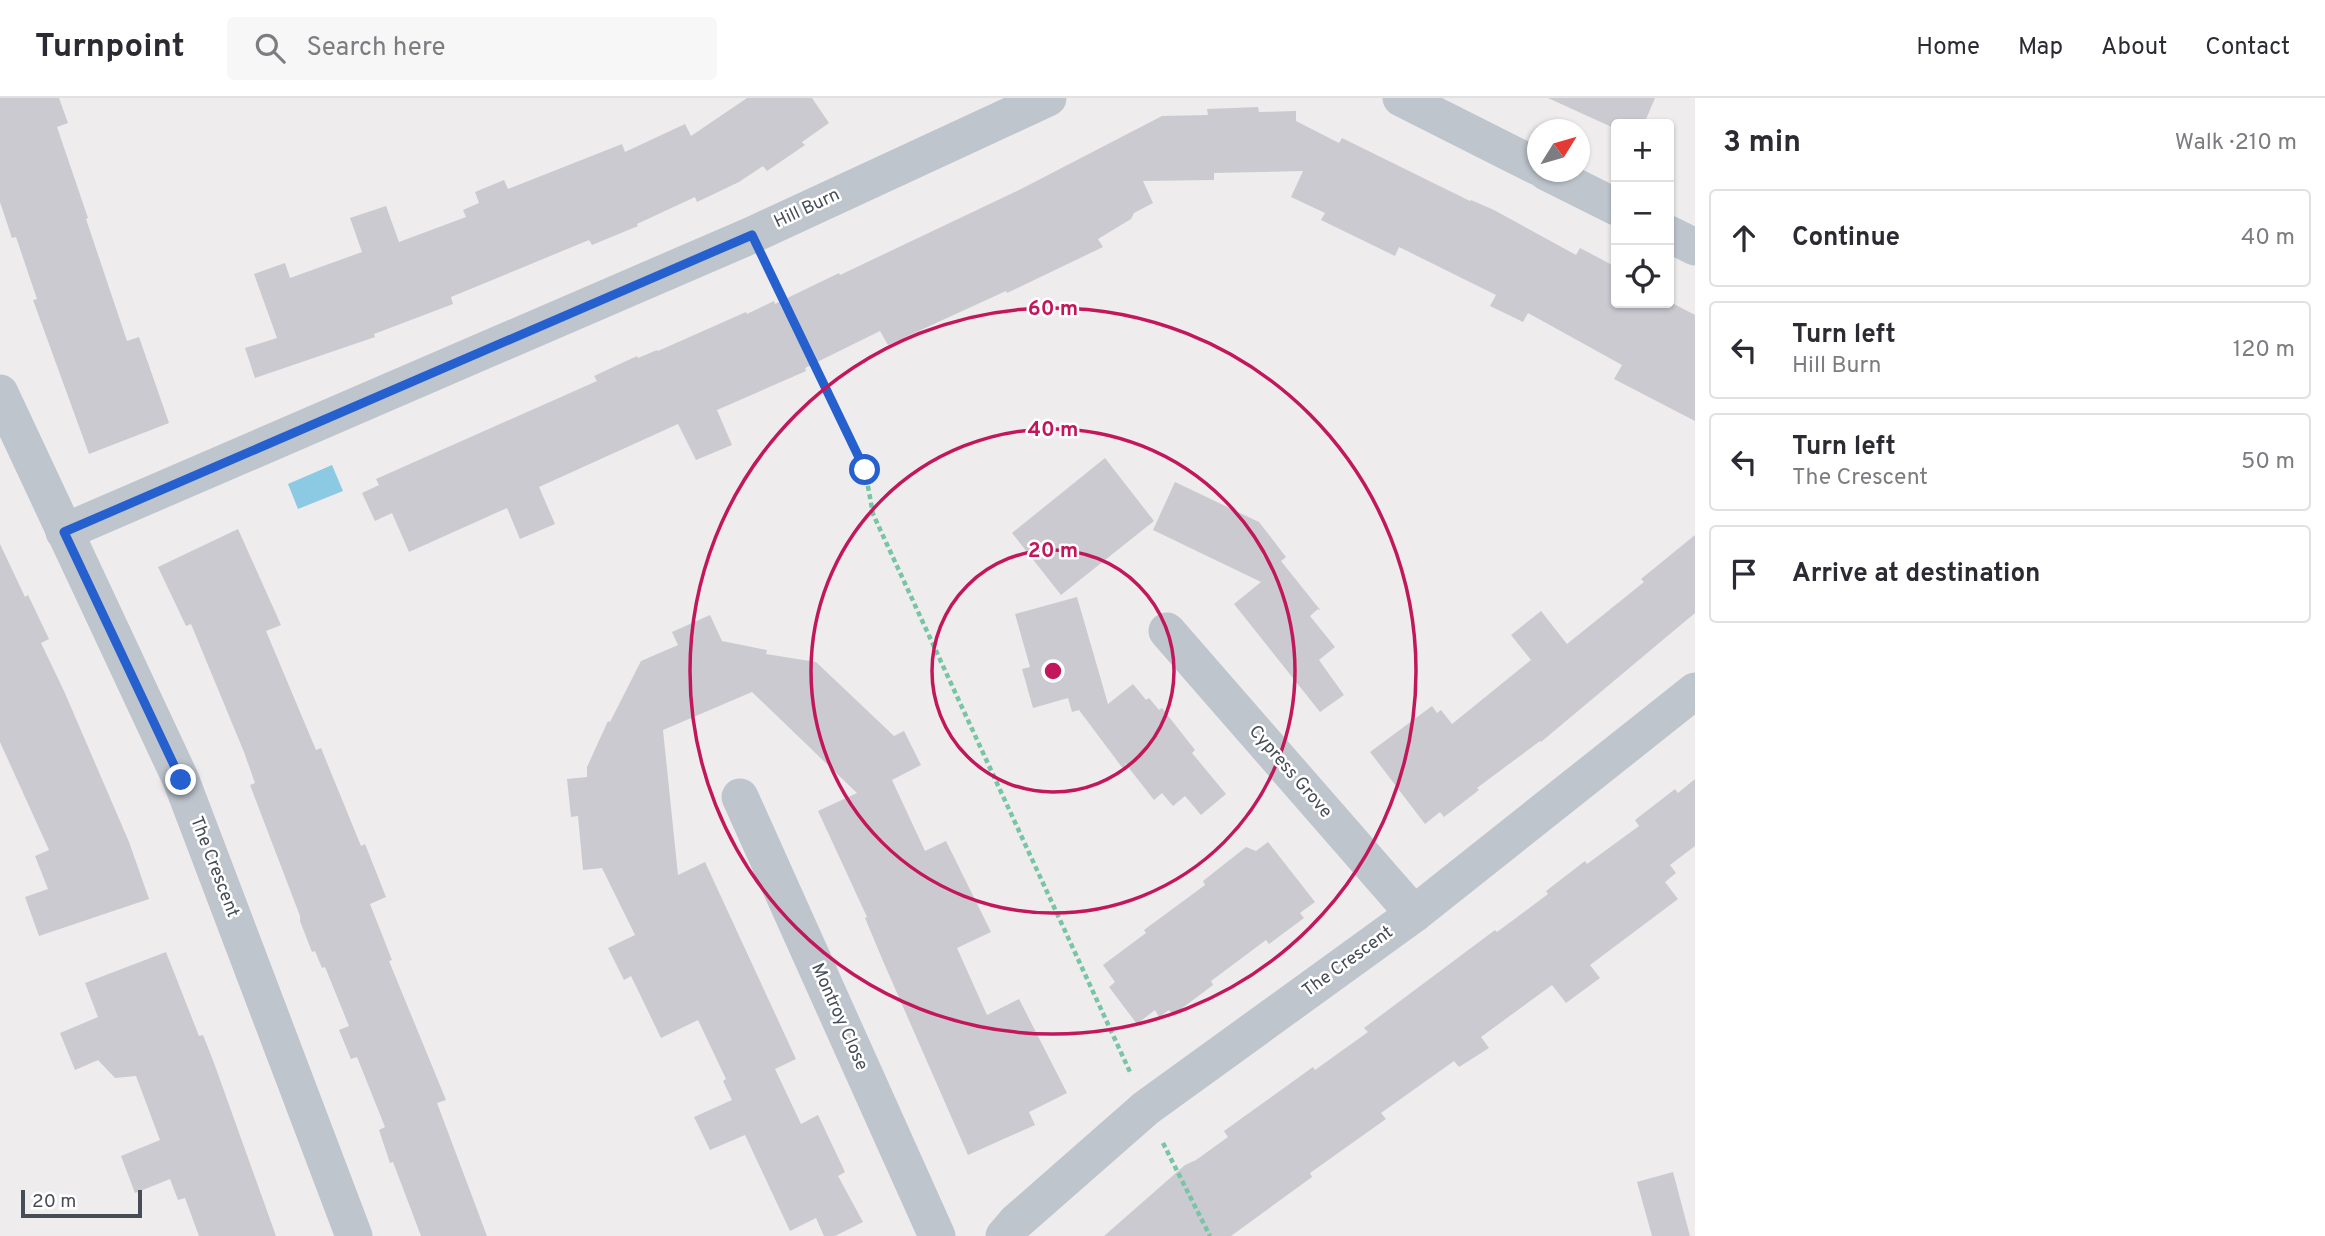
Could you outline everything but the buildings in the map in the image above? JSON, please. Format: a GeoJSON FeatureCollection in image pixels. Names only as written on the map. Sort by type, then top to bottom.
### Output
{"type":"FeatureCollection","features":[{"type":"Feature","properties":{"kind":"street","name":"Hill Burn"},"geometry":{"type":"LineString","coordinates":[[64,532],[752,235],[1048,98]]}},
{"type":"Feature","properties":{"kind":"street"},"geometry":{"type":"LineString","coordinates":[[1401,98],[1527,161]]}},
{"type":"Feature","properties":{"kind":"street"},"geometry":{"type":"LineString","coordinates":[[1566,182],[1611,204]]}},
{"type":"Feature","properties":{"kind":"street"},"geometry":{"type":"LineString","coordinates":[[1674,236],[1695,247]]}},
{"type":"Feature","properties":{"kind":"street","name":"The Crescent"},"geometry":{"type":"LineString","coordinates":[[0,393],[181,780],[354,1236]]}},
{"type":"Feature","properties":{"kind":"street","name":"Cypress Grove"},"geometry":{"type":"LineString","coordinates":[[1167,631],[1414,914]]}},
{"type":"Feature","properties":{"kind":"street","name":"The Crescent"},"geometry":{"type":"LineString","coordinates":[[1004,1236],[1016,1222],[1146,1108],[1414,914],[1695,691]]}},
{"type":"Feature","properties":{"kind":"street","name":"Montroy Close"},"geometry":{"type":"LineString","coordinates":[[740,797],[937,1236]]}},
{"type":"Feature","properties":{"kind":"path"},"geometry":{"type":"LineString","coordinates":[[752,235],[865,470],[873,514],[1146,1108],[1210,1236]]}},
{"type":"Feature","properties":{"kind":"water"},"geometry":{"type":"Polygon","coordinates":[[[332,465],[343,491],[298,509],[288,484],[332,465]]]}},
{"type":"Feature","properties":{"kind":"route"},"geometry":{"type":"LineString","coordinates":[[181,780],[64,532],[752,235],[865,470]]}}]}
